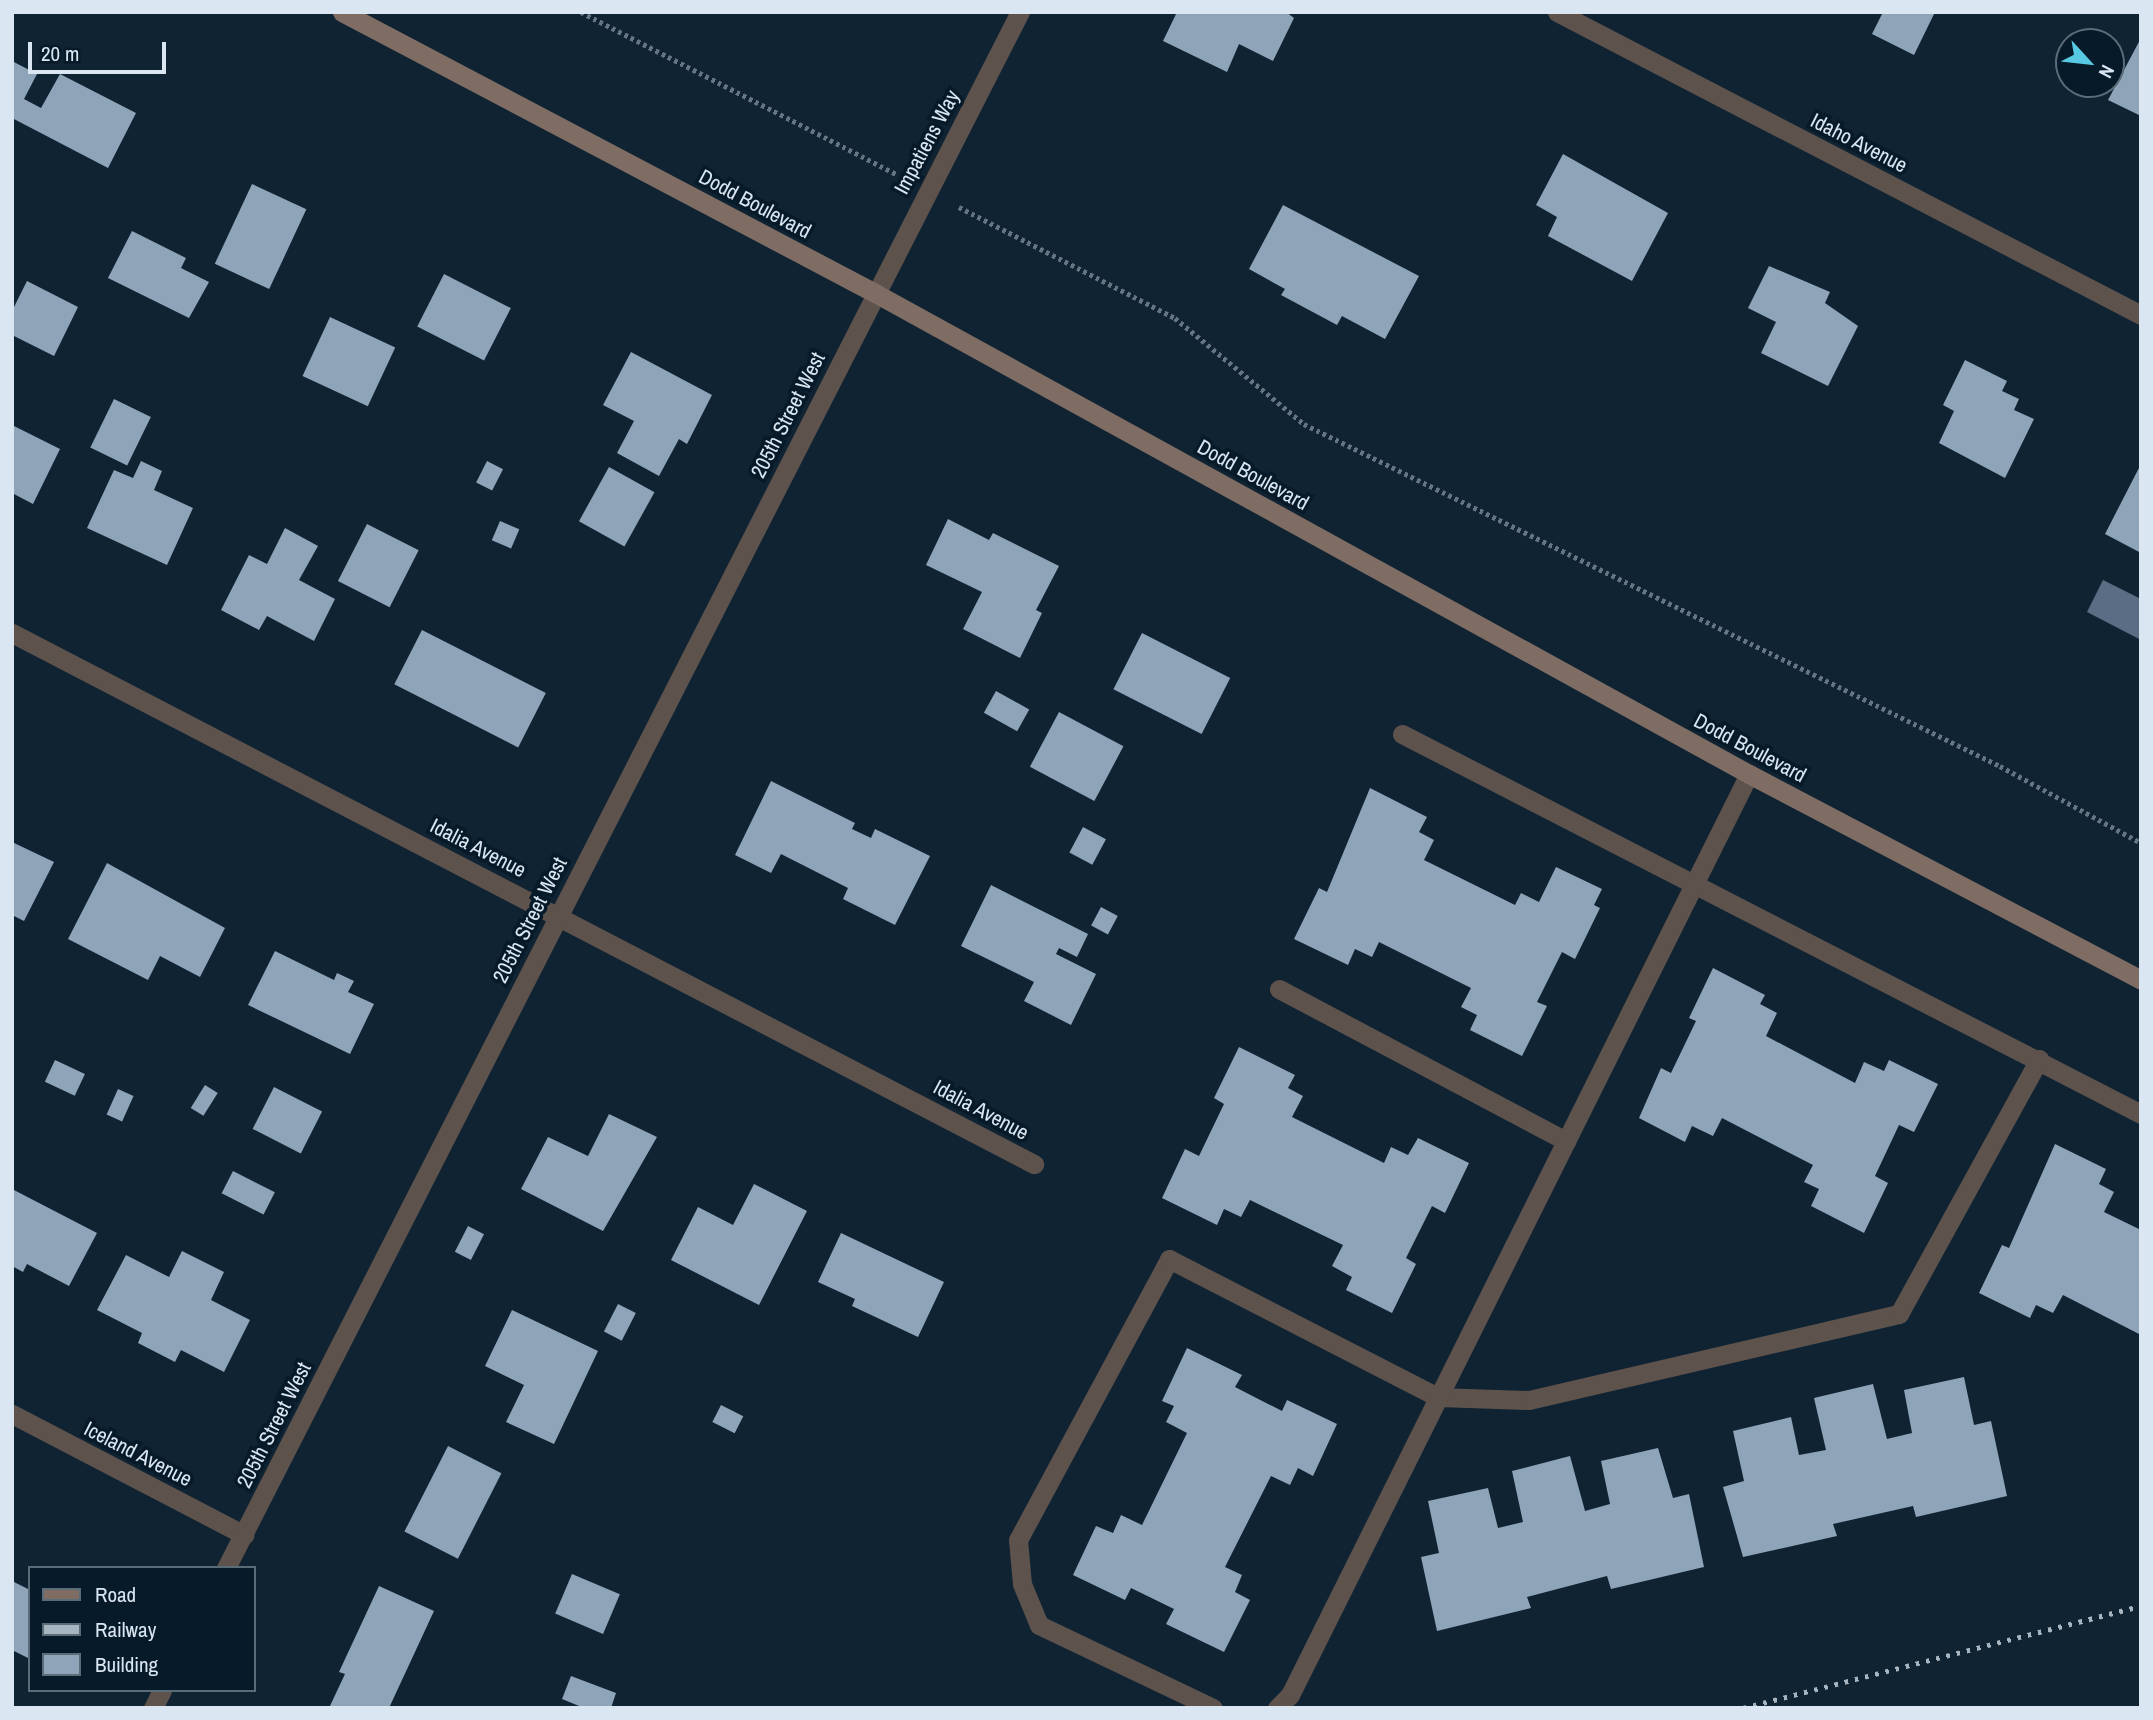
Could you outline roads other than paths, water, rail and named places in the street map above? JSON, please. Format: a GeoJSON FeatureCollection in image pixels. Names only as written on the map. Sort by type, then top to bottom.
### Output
{"type":"FeatureCollection","features":[{"type":"Feature","properties":{"kind":"main road","name":"Dodd Boulevard"},"geometry":{"type":"LineString","coordinates":[[342,12],[875,293],[1749,774],[2141,980]]}},
{"type":"Feature","properties":{"kind":"street","name":"Impatiens Way"},"geometry":{"type":"LineString","coordinates":[[875,293],[1020,12]]}},
{"type":"Feature","properties":{"kind":"street","name":"Idaho Avenue"},"geometry":{"type":"LineString","coordinates":[[1557,12],[2141,315]]}},
{"type":"Feature","properties":{"kind":"street","name":"205th Street West"},"geometry":{"type":"LineString","coordinates":[[227,1566],[875,293]]}},
{"type":"Feature","properties":{"kind":"street","name":"Idalia Avenue"},"geometry":{"type":"LineString","coordinates":[[12,634],[1034,1164]]}},
{"type":"Feature","properties":{"kind":"street"},"geometry":{"type":"LineString","coordinates":[[1402,734],[1693,886],[2039,1059],[2141,1114]]}},
{"type":"Feature","properties":{"kind":"street"},"geometry":{"type":"LineString","coordinates":[[1277,1708],[1290,1695],[1749,774]]}},
{"type":"Feature","properties":{"kind":"street"},"geometry":{"type":"LineString","coordinates":[[1279,989],[1566,1141]]}},
{"type":"Feature","properties":{"kind":"street"},"geometry":{"type":"LineString","coordinates":[[1213,1708],[1039,1625],[1023,1584],[1019,1551],[1018,1540],[1169,1259],[1438,1396],[1529,1400],[1899,1314],[2039,1059]]}},
{"type":"Feature","properties":{"kind":"street","name":"Iceland Avenue"},"geometry":{"type":"LineString","coordinates":[[12,1414],[244,1535]]}},
{"type":"Feature","properties":{"kind":"street"},"geometry":{"type":"LineString","coordinates":[[153,1708],[161,1692]]}},
{"type":"Feature","properties":{"kind":"water"},"geometry":{"type":"Polygon","coordinates":[[[2103,580],[2141,599],[2141,640],[2087,612],[2103,580]]]}},
{"type":"Feature","properties":{"kind":"railway"},"geometry":{"type":"LineString","coordinates":[[1743,1708],[2141,1606]]}}]}
